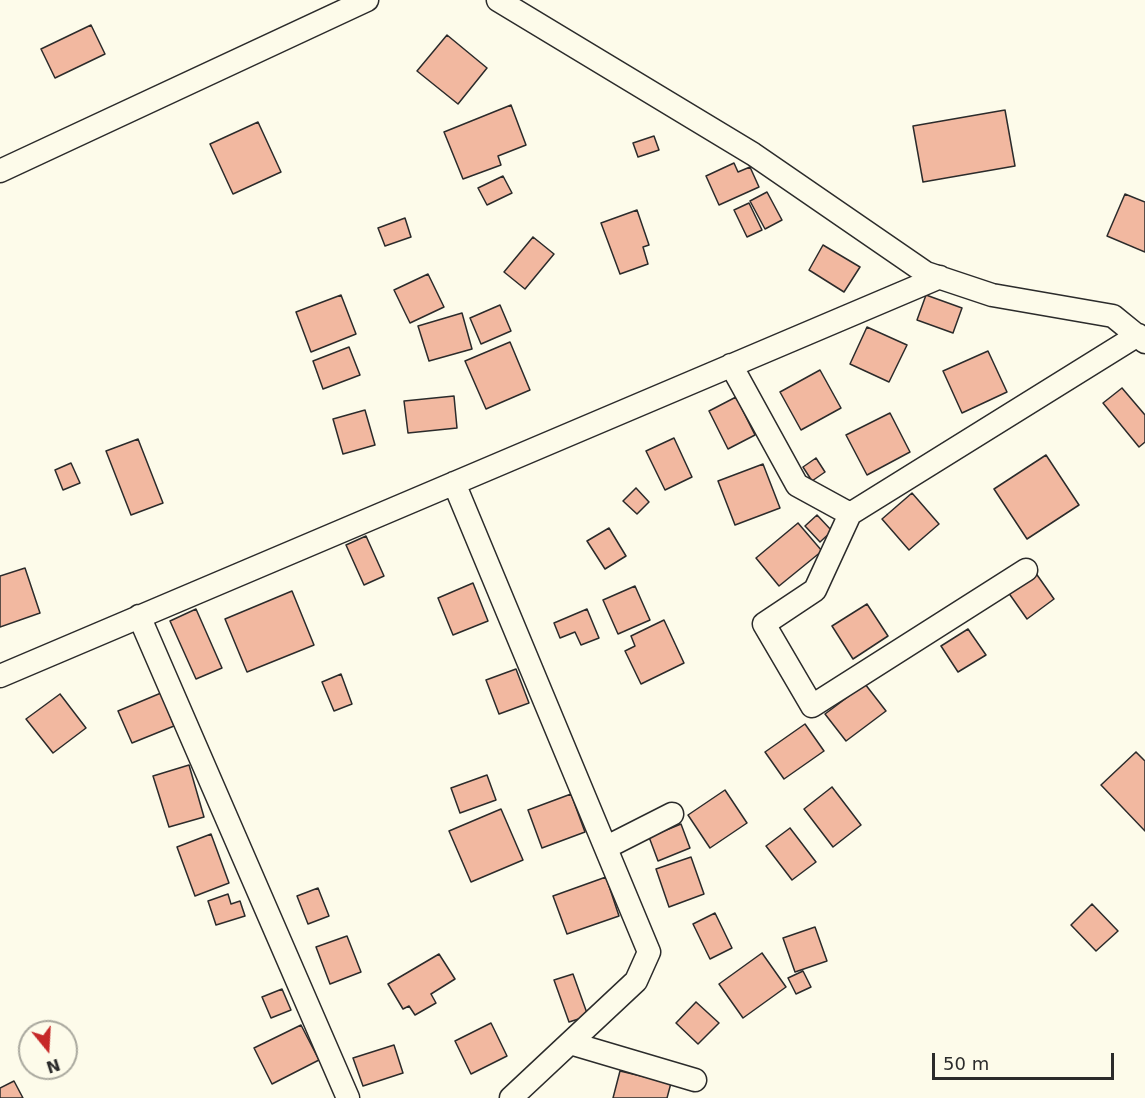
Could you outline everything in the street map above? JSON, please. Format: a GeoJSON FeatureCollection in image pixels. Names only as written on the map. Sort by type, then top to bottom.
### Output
{"type":"FeatureCollection","features":[{"type":"Feature","properties":{"kind":"street"},"geometry":{"type":"LineString","coordinates":[[0,171],[367,0]]}},
{"type":"Feature","properties":{"kind":"street"},"geometry":{"type":"LineString","coordinates":[[498,0],[753,154],[926,273],[992,295],[1113,316],[1142,338],[850,514],[815,590],[764,624],[812,706],[1026,570]]}},
{"type":"Feature","properties":{"kind":"street"},"geometry":{"type":"LineString","coordinates":[[0,676],[940,277]]}},
{"type":"Feature","properties":{"kind":"street"},"geometry":{"type":"LineString","coordinates":[[731,365],[797,485],[850,514]]}},
{"type":"Feature","properties":{"kind":"street"},"geometry":{"type":"LineString","coordinates":[[454,483],[649,952],[636,981],[510,1098]]}},
{"type":"Feature","properties":{"kind":"street"},"geometry":{"type":"LineString","coordinates":[[139,616],[348,1098]]}},
{"type":"Feature","properties":{"kind":"street"},"geometry":{"type":"LineString","coordinates":[[607,847],[672,814]]}},
{"type":"Feature","properties":{"kind":"street"},"geometry":{"type":"LineString","coordinates":[[570,1043],[695,1080]]}},
{"type":"Feature","properties":{"kind":"building"},"geometry":{"type":"Polygon","coordinates":[[[91,25],[105,54],[55,78],[41,49],[91,25]]]}},
{"type":"Feature","properties":{"kind":"building"},"geometry":{"type":"Polygon","coordinates":[[[447,35],[487,68],[458,104],[417,71],[447,35]]]}},
{"type":"Feature","properties":{"kind":"building"},"geometry":{"type":"Polygon","coordinates":[[[511,105],[526,145],[498,156],[501,165],[463,179],[444,132],[511,105]]]}},
{"type":"Feature","properties":{"kind":"building"},"geometry":{"type":"Polygon","coordinates":[[[1005,110],[1015,166],[923,182],[913,126],[1005,110]]]}},
{"type":"Feature","properties":{"kind":"building"},"geometry":{"type":"Polygon","coordinates":[[[258,122],[281,172],[233,194],[210,144],[258,122]]]}},
{"type":"Feature","properties":{"kind":"building"},"geometry":{"type":"Polygon","coordinates":[[[654,136],[659,150],[638,157],[633,143],[654,136]]]}},
{"type":"Feature","properties":{"kind":"building"},"geometry":{"type":"Polygon","coordinates":[[[734,163],[738,172],[750,167],[759,187],[719,205],[706,176],[734,163]]]}},
{"type":"Feature","properties":{"kind":"building"},"geometry":{"type":"Polygon","coordinates":[[[503,176],[512,193],[487,205],[478,188],[503,176]]]}},
{"type":"Feature","properties":{"kind":"building"},"geometry":{"type":"Polygon","coordinates":[[[767,192],[782,220],[765,229],[750,201],[767,192]]]}},
{"type":"Feature","properties":{"kind":"building"},"geometry":{"type":"Polygon","coordinates":[[[1125,194],[1145,202],[1145,252],[1107,236],[1125,194]]]}},
{"type":"Feature","properties":{"kind":"building"},"geometry":{"type":"Polygon","coordinates":[[[749,203],[762,230],[747,237],[734,210],[749,203]]]}},
{"type":"Feature","properties":{"kind":"building"},"geometry":{"type":"Polygon","coordinates":[[[637,210],[649,245],[643,247],[648,264],[620,274],[601,223],[637,210]]]}},
{"type":"Feature","properties":{"kind":"building"},"geometry":{"type":"Polygon","coordinates":[[[405,218],[411,237],[385,246],[378,228],[405,218]]]}},
{"type":"Feature","properties":{"kind":"building"},"geometry":{"type":"Polygon","coordinates":[[[533,237],[554,254],[525,289],[504,272],[533,237]]]}},
{"type":"Feature","properties":{"kind":"building"},"geometry":{"type":"Polygon","coordinates":[[[823,245],[860,267],[844,292],[809,270],[823,245]]]}},
{"type":"Feature","properties":{"kind":"building"},"geometry":{"type":"Polygon","coordinates":[[[428,274],[444,307],[410,323],[394,290],[428,274]]]}},
{"type":"Feature","properties":{"kind":"building"},"geometry":{"type":"Polygon","coordinates":[[[341,295],[356,334],[311,352],[296,312],[341,295]]]}},
{"type":"Feature","properties":{"kind":"building"},"geometry":{"type":"Polygon","coordinates":[[[926,295],[962,308],[953,333],[917,320],[926,295]]]}},
{"type":"Feature","properties":{"kind":"building"},"geometry":{"type":"Polygon","coordinates":[[[500,305],[511,331],[481,344],[470,318],[500,305]]]}},
{"type":"Feature","properties":{"kind":"building"},"geometry":{"type":"Polygon","coordinates":[[[462,313],[472,349],[429,361],[418,326],[462,313]]]}},
{"type":"Feature","properties":{"kind":"building"},"geometry":{"type":"Polygon","coordinates":[[[867,327],[907,345],[889,382],[850,364],[867,327]]]}},
{"type":"Feature","properties":{"kind":"building"},"geometry":{"type":"Polygon","coordinates":[[[510,342],[530,390],[486,409],[465,361],[510,342]]]}},
{"type":"Feature","properties":{"kind":"building"},"geometry":{"type":"Polygon","coordinates":[[[349,347],[360,375],[323,389],[313,361],[349,347]]]}},
{"type":"Feature","properties":{"kind":"building"},"geometry":{"type":"Polygon","coordinates":[[[988,351],[1007,392],[962,413],[943,371],[988,351]]]}},
{"type":"Feature","properties":{"kind":"building"},"geometry":{"type":"Polygon","coordinates":[[[820,370],[841,408],[801,430],[780,392],[820,370]]]}},
{"type":"Feature","properties":{"kind":"building"},"geometry":{"type":"Polygon","coordinates":[[[1122,388],[1145,415],[1145,442],[1139,447],[1103,403],[1122,388]]]}},
{"type":"Feature","properties":{"kind":"building"},"geometry":{"type":"Polygon","coordinates":[[[454,396],[457,428],[408,433],[404,401],[454,396]]]}},
{"type":"Feature","properties":{"kind":"building"},"geometry":{"type":"Polygon","coordinates":[[[736,397],[755,435],[728,449],[709,411],[736,397]]]}},
{"type":"Feature","properties":{"kind":"building"},"geometry":{"type":"Polygon","coordinates":[[[365,410],[375,445],[343,454],[333,419],[365,410]]]}},
{"type":"Feature","properties":{"kind":"building"},"geometry":{"type":"Polygon","coordinates":[[[890,413],[910,452],[867,475],[846,435],[890,413]]]}},
{"type":"Feature","properties":{"kind":"building"},"geometry":{"type":"Polygon","coordinates":[[[674,438],[692,477],[665,490],[646,451],[674,438]]]}},
{"type":"Feature","properties":{"kind":"building"},"geometry":{"type":"Polygon","coordinates":[[[138,439],[163,503],[131,515],[106,451],[138,439]]]}},
{"type":"Feature","properties":{"kind":"building"},"geometry":{"type":"Polygon","coordinates":[[[1046,455],[1079,505],[1027,539],[994,489],[1046,455]]]}},
{"type":"Feature","properties":{"kind":"building"},"geometry":{"type":"Polygon","coordinates":[[[816,458],[825,472],[812,481],[803,467],[816,458]]]}},
{"type":"Feature","properties":{"kind":"building"},"geometry":{"type":"Polygon","coordinates":[[[71,463],[80,483],[63,490],[55,470],[71,463]]]}},
{"type":"Feature","properties":{"kind":"building"},"geometry":{"type":"Polygon","coordinates":[[[763,464],[780,508],[735,525],[718,481],[763,464]]]}},
{"type":"Feature","properties":{"kind":"building"},"geometry":{"type":"Polygon","coordinates":[[[636,488],[649,502],[637,514],[623,501],[636,488]]]}},
{"type":"Feature","properties":{"kind":"building"},"geometry":{"type":"Polygon","coordinates":[[[912,493],[939,524],[909,550],[882,519],[912,493]]]}},
{"type":"Feature","properties":{"kind":"building"},"geometry":{"type":"Polygon","coordinates":[[[817,515],[832,531],[820,542],[805,526],[817,515]]]}},
{"type":"Feature","properties":{"kind":"building"},"geometry":{"type":"Polygon","coordinates":[[[798,523],[822,551],[779,586],[756,558],[798,523]]]}},
{"type":"Feature","properties":{"kind":"building"},"geometry":{"type":"Polygon","coordinates":[[[609,528],[626,556],[605,569],[587,541],[609,528]]]}},
{"type":"Feature","properties":{"kind":"building"},"geometry":{"type":"Polygon","coordinates":[[[366,536],[384,576],[364,585],[346,545],[366,536]]]}},
{"type":"Feature","properties":{"kind":"building"},"geometry":{"type":"Polygon","coordinates":[[[25,568],[40,613],[0,627],[0,576],[25,568]]]}},
{"type":"Feature","properties":{"kind":"building"},"geometry":{"type":"Polygon","coordinates":[[[1035,572],[1054,599],[1027,619],[1008,592],[1035,572]]]}},
{"type":"Feature","properties":{"kind":"building"},"geometry":{"type":"Polygon","coordinates":[[[473,583],[488,621],[453,635],[438,598],[473,583]]]}},
{"type":"Feature","properties":{"kind":"building"},"geometry":{"type":"Polygon","coordinates":[[[635,586],[650,620],[618,634],[603,600],[635,586]]]}},
{"type":"Feature","properties":{"kind":"building"},"geometry":{"type":"Polygon","coordinates":[[[292,591],[314,645],[247,672],[225,619],[292,591]]]}},
{"type":"Feature","properties":{"kind":"building"},"geometry":{"type":"Polygon","coordinates":[[[867,604],[888,636],[853,659],[832,626],[867,604]]]}},
{"type":"Feature","properties":{"kind":"building"},"geometry":{"type":"Polygon","coordinates":[[[196,609],[222,668],[196,679],[170,621],[196,609]]]}},
{"type":"Feature","properties":{"kind":"building"},"geometry":{"type":"Polygon","coordinates":[[[587,609],[599,638],[581,645],[575,632],[560,638],[554,623],[587,609]]]}},
{"type":"Feature","properties":{"kind":"building"},"geometry":{"type":"Polygon","coordinates":[[[664,620],[684,663],[641,684],[625,651],[635,646],[631,636],[664,620]]]}},
{"type":"Feature","properties":{"kind":"building"},"geometry":{"type":"Polygon","coordinates":[[[968,629],[986,655],[958,672],[941,646],[968,629]]]}},
{"type":"Feature","properties":{"kind":"building"},"geometry":{"type":"Polygon","coordinates":[[[516,669],[529,703],[499,714],[486,680],[516,669]]]}},
{"type":"Feature","properties":{"kind":"building"},"geometry":{"type":"Polygon","coordinates":[[[341,674],[352,704],[334,711],[322,682],[341,674]]]}},
{"type":"Feature","properties":{"kind":"building"},"geometry":{"type":"Polygon","coordinates":[[[865,684],[886,711],[846,741],[825,714],[865,684]]]}},
{"type":"Feature","properties":{"kind":"building"},"geometry":{"type":"Polygon","coordinates":[[[161,693],[174,726],[132,743],[118,711],[161,693]]]}},
{"type":"Feature","properties":{"kind":"building"},"geometry":{"type":"Polygon","coordinates":[[[60,694],[86,728],[53,753],[26,719],[60,694]]]}},
{"type":"Feature","properties":{"kind":"building"},"geometry":{"type":"Polygon","coordinates":[[[805,724],[824,751],[784,779],[765,752],[805,724]]]}},
{"type":"Feature","properties":{"kind":"building"},"geometry":{"type":"Polygon","coordinates":[[[1136,752],[1145,761],[1145,831],[1101,785],[1136,752]]]}},
{"type":"Feature","properties":{"kind":"building"},"geometry":{"type":"Polygon","coordinates":[[[189,765],[204,817],[169,827],[153,776],[189,765]]]}},
{"type":"Feature","properties":{"kind":"building"},"geometry":{"type":"Polygon","coordinates":[[[487,775],[496,800],[460,813],[451,788],[487,775]]]}},
{"type":"Feature","properties":{"kind":"building"},"geometry":{"type":"Polygon","coordinates":[[[832,787],[861,825],[833,847],[804,809],[832,787]]]}},
{"type":"Feature","properties":{"kind":"building"},"geometry":{"type":"Polygon","coordinates":[[[725,790],[747,823],[710,848],[688,815],[725,790]]]}},
{"type":"Feature","properties":{"kind":"building"},"geometry":{"type":"Polygon","coordinates":[[[571,794],[585,832],[542,848],[528,810],[571,794]]]}},
{"type":"Feature","properties":{"kind":"building"},"geometry":{"type":"Polygon","coordinates":[[[501,809],[523,860],[471,882],[449,831],[501,809]]]}},
{"type":"Feature","properties":{"kind":"building"},"geometry":{"type":"Polygon","coordinates":[[[681,824],[690,848],[658,861],[649,837],[681,824]]]}},
{"type":"Feature","properties":{"kind":"building"},"geometry":{"type":"Polygon","coordinates":[[[790,828],[816,862],[792,880],[766,846],[790,828]]]}},
{"type":"Feature","properties":{"kind":"building"},"geometry":{"type":"Polygon","coordinates":[[[211,834],[229,883],[195,896],[177,847],[211,834]]]}},
{"type":"Feature","properties":{"kind":"building"},"geometry":{"type":"Polygon","coordinates":[[[691,857],[704,894],[669,907],[656,869],[691,857]]]}},
{"type":"Feature","properties":{"kind":"building"},"geometry":{"type":"Polygon","coordinates":[[[606,877],[619,916],[567,934],[553,896],[606,877]]]}},
{"type":"Feature","properties":{"kind":"building"},"geometry":{"type":"Polygon","coordinates":[[[318,888],[329,916],[308,924],[297,896],[318,888]]]}},
{"type":"Feature","properties":{"kind":"building"},"geometry":{"type":"Polygon","coordinates":[[[228,894],[231,904],[240,901],[245,916],[216,925],[208,901],[228,894]]]}},
{"type":"Feature","properties":{"kind":"building"},"geometry":{"type":"Polygon","coordinates":[[[1092,904],[1118,931],[1096,951],[1071,925],[1092,904]]]}},
{"type":"Feature","properties":{"kind":"building"},"geometry":{"type":"Polygon","coordinates":[[[715,913],[732,948],[710,959],[693,924],[715,913]]]}},
{"type":"Feature","properties":{"kind":"building"},"geometry":{"type":"Polygon","coordinates":[[[815,927],[827,961],[795,972],[783,938],[815,927]]]}},
{"type":"Feature","properties":{"kind":"building"},"geometry":{"type":"Polygon","coordinates":[[[347,936],[361,972],[330,984],[316,947],[347,936]]]}},
{"type":"Feature","properties":{"kind":"building"},"geometry":{"type":"Polygon","coordinates":[[[762,953],[786,987],[743,1018],[719,984],[762,953]]]}},
{"type":"Feature","properties":{"kind":"building"},"geometry":{"type":"Polygon","coordinates":[[[439,954],[455,979],[431,994],[436,1003],[415,1015],[409,1006],[403,1009],[388,984],[439,954]]]}},
{"type":"Feature","properties":{"kind":"building"},"geometry":{"type":"Polygon","coordinates":[[[803,971],[811,987],[796,994],[788,978],[803,971]]]}},
{"type":"Feature","properties":{"kind":"building"},"geometry":{"type":"Polygon","coordinates":[[[573,974],[588,1016],[569,1022],[554,980],[573,974]]]}},
{"type":"Feature","properties":{"kind":"building"},"geometry":{"type":"Polygon","coordinates":[[[282,989],[291,1010],[271,1018],[262,997],[282,989]]]}},
{"type":"Feature","properties":{"kind":"building"},"geometry":{"type":"Polygon","coordinates":[[[696,1002],[719,1023],[698,1044],[676,1023],[696,1002]]]}},
{"type":"Feature","properties":{"kind":"building"},"geometry":{"type":"Polygon","coordinates":[[[491,1023],[507,1056],[471,1074],[455,1041],[491,1023]]]}},
{"type":"Feature","properties":{"kind":"building"},"geometry":{"type":"Polygon","coordinates":[[[301,1025],[319,1060],[272,1084],[254,1048],[301,1025]]]}},
{"type":"Feature","properties":{"kind":"building"},"geometry":{"type":"Polygon","coordinates":[[[394,1045],[403,1073],[363,1086],[353,1058],[394,1045]]]}},
{"type":"Feature","properties":{"kind":"building"},"geometry":{"type":"Polygon","coordinates":[[[620,1071],[671,1083],[667,1098],[613,1098],[620,1071]]]}},
{"type":"Feature","properties":{"kind":"building"},"geometry":{"type":"Polygon","coordinates":[[[14,1081],[23,1098],[0,1098],[0,1088],[14,1081]]]}}]}
